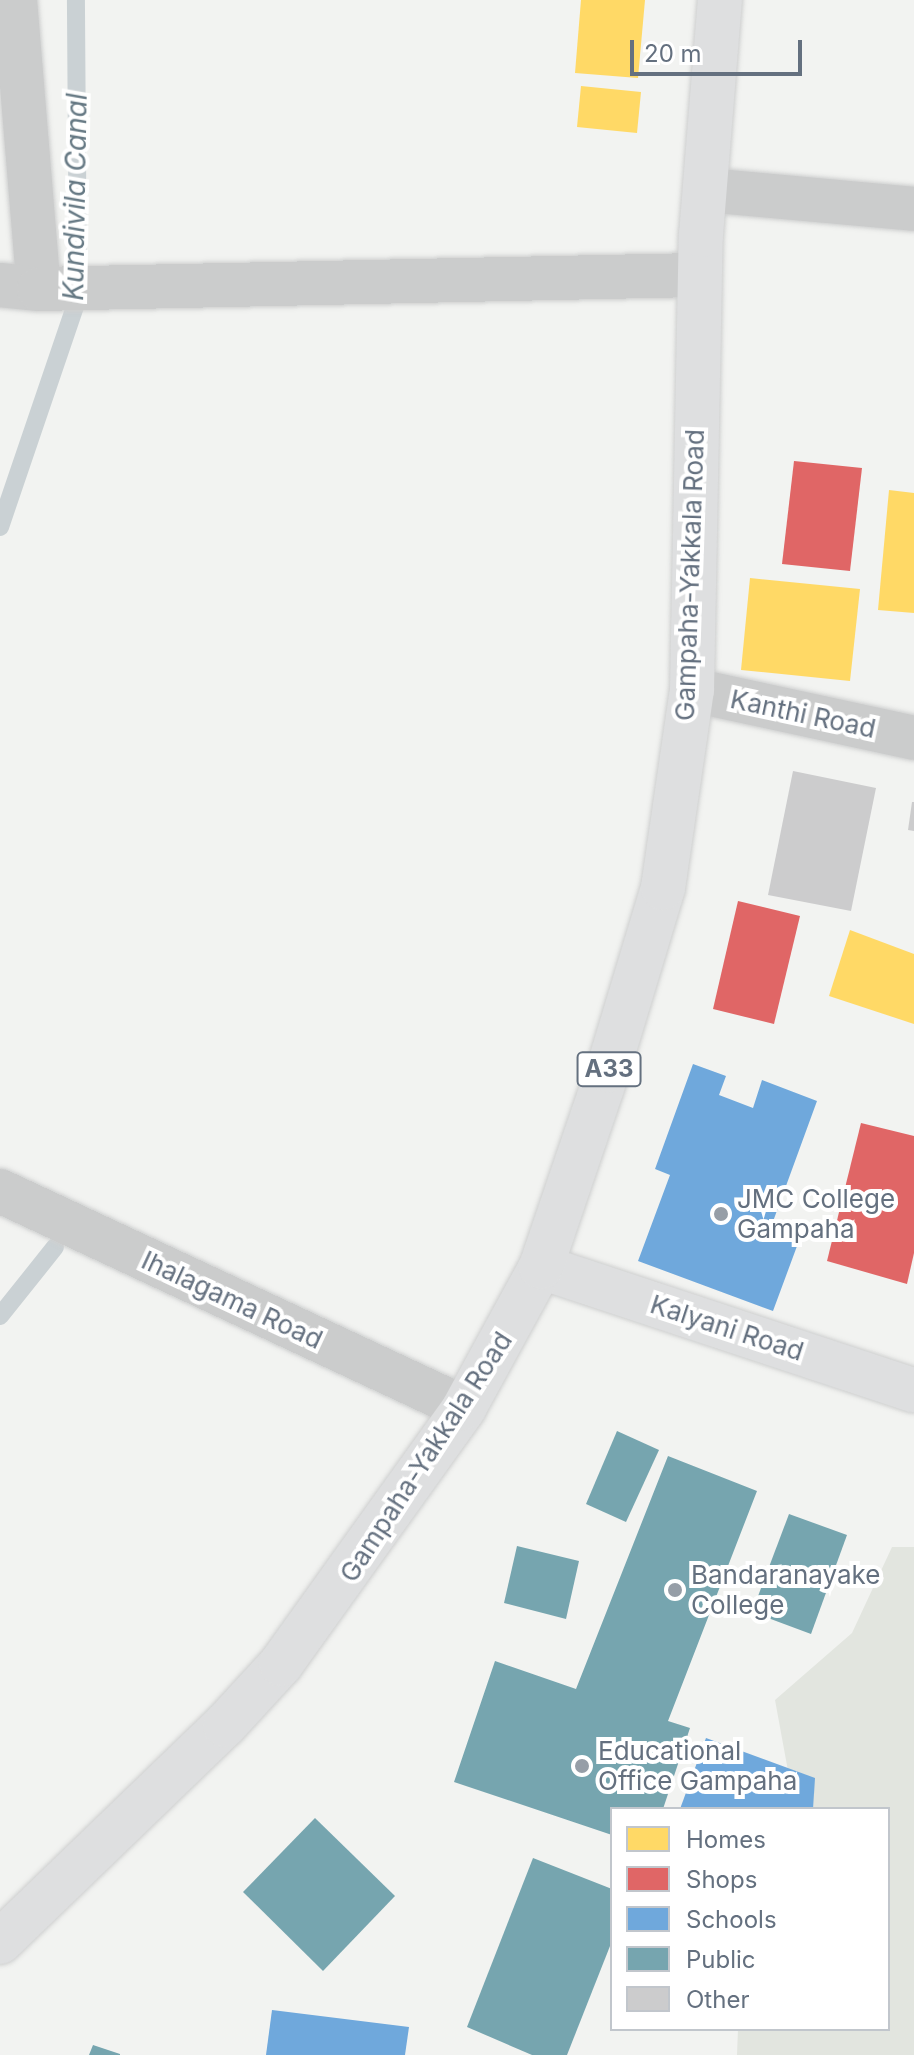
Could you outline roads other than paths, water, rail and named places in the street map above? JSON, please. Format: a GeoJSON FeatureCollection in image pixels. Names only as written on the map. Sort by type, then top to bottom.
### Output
{"type":"FeatureCollection","features":[{"type":"Feature","properties":{"kind":"main road","name":"Gampaha-Yakkala Road"},"geometry":{"type":"LineString","coordinates":[[0,1942],[225,1725],[281,1664],[464,1408],[541,1267],[608,1070],[663,888],[692,690],[699,275],[720,0]]}},
{"type":"Feature","properties":{"kind":"main road","name":"Kalyani Road"},"geometry":{"type":"LineString","coordinates":[[541,1267],[914,1390]]}},
{"type":"Feature","properties":{"kind":"street"},"geometry":{"type":"LineString","coordinates":[[15,0],[20,287],[699,275]]}},
{"type":"Feature","properties":{"kind":"street"},"geometry":{"type":"LineString","coordinates":[[706,190],[914,209]]}},
{"type":"Feature","properties":{"kind":"street","name":"Kanthi Road"},"geometry":{"type":"LineString","coordinates":[[692,690],[914,738]]}},
{"type":"Feature","properties":{"kind":"street","name":"Ihalagama Road"},"geometry":{"type":"LineString","coordinates":[[0,1191],[464,1408]]}},
{"type":"Feature","properties":{"kind":"waterway","name":"Kundivila Canal"},"geometry":{"type":"LineString","coordinates":[[0,527],[78,298],[76,0]]}},
{"type":"Feature","properties":{"kind":"waterway"},"geometry":{"type":"LineString","coordinates":[[0,1316],[55,1247]]}},
{"type":"Feature","properties":{"kind":"place","name":"JMC College Gampaha"},"geometry":{"type":"Point","coordinates":[721,1214]}},
{"type":"Feature","properties":{"kind":"place","name":"Bandaranayake College"},"geometry":{"type":"Point","coordinates":[675,1590]}},
{"type":"Feature","properties":{"kind":"place","name":"Educational Office Gampaha"},"geometry":{"type":"Point","coordinates":[582,1766]}}]}
